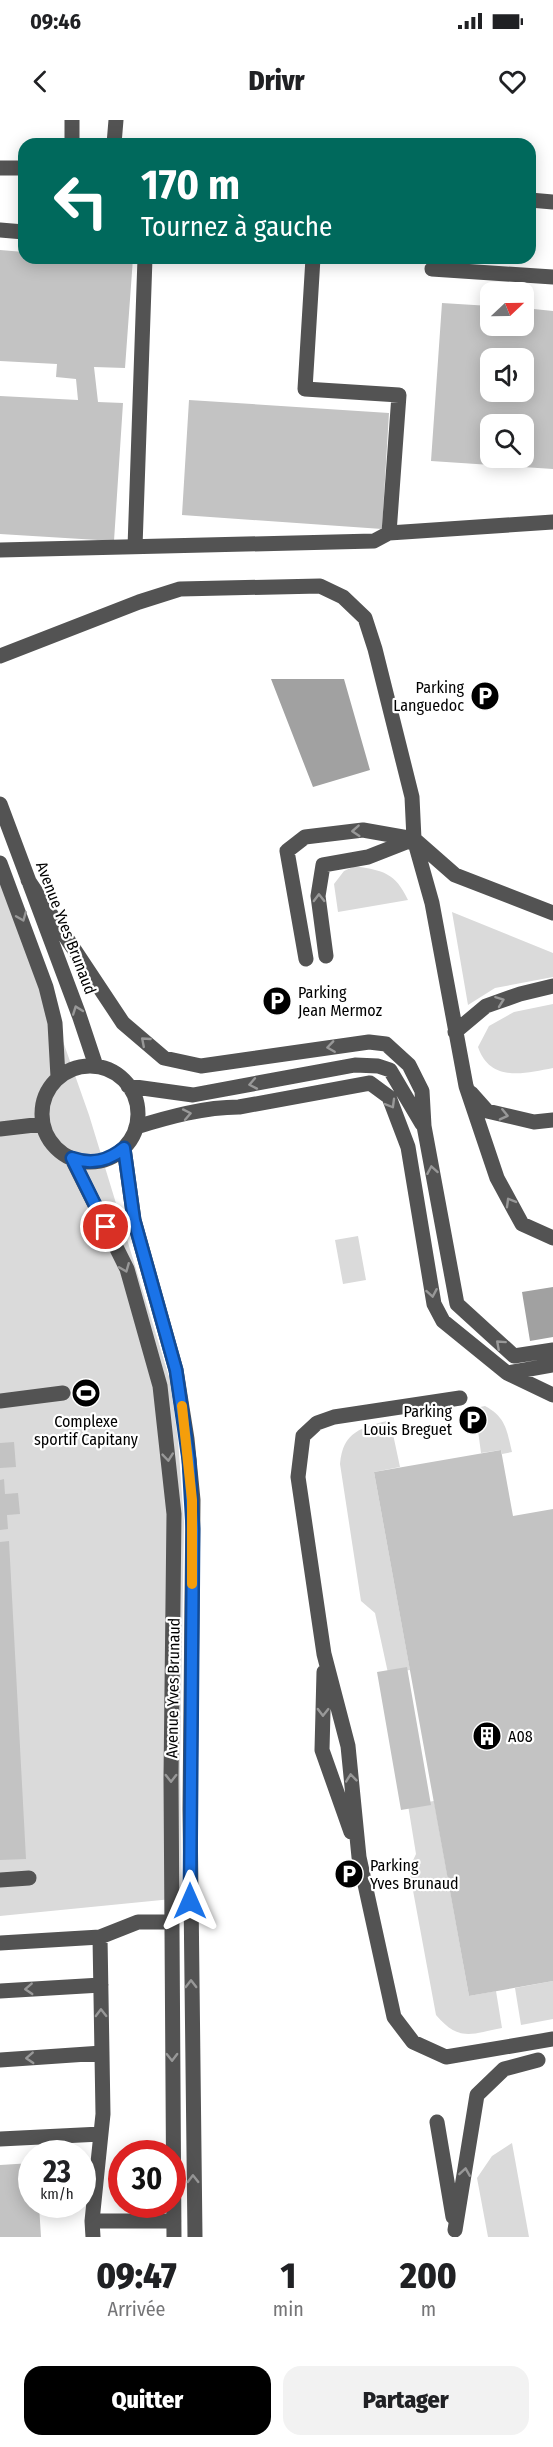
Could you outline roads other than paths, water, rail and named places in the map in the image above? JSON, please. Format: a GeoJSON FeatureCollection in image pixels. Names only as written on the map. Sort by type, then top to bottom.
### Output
{"type":"FeatureCollection","features":[{"type":"Feature","properties":{"kind":"street"},"geometry":{"type":"LineString","coordinates":[[72,120],[72,138]]}},
{"type":"Feature","properties":{"kind":"street"},"geometry":{"type":"LineString","coordinates":[[114,138],[116,120]]}},
{"type":"Feature","properties":{"kind":"street"},"geometry":{"type":"LineString","coordinates":[[0,168],[18,168]]}},
{"type":"Feature","properties":{"kind":"street"},"geometry":{"type":"LineString","coordinates":[[536,201],[553,202]]}},
{"type":"Feature","properties":{"kind":"street"},"geometry":{"type":"LineString","coordinates":[[0,230],[18,232]]}},
{"type":"Feature","properties":{"kind":"street"},"geometry":{"type":"LineString","coordinates":[[135,547],[145,264]]}},
{"type":"Feature","properties":{"kind":"street"},"geometry":{"type":"LineString","coordinates":[[314,264],[305,389],[399,395],[389,533]]}},
{"type":"Feature","properties":{"kind":"street"},"geometry":{"type":"LineString","coordinates":[[432,270],[553,277]]}},
{"type":"Feature","properties":{"kind":"street"},"geometry":{"type":"LineString","coordinates":[[0,550],[374,541],[389,533],[553,522]]}},
{"type":"Feature","properties":{"kind":"street"},"geometry":{"type":"LineString","coordinates":[[0,656],[139,602],[180,589],[320,586],[343,597],[365,618],[412,797],[414,839],[432,903],[466,1086],[496,1178],[522,1224],[553,1238]]}},
{"type":"Feature","properties":{"kind":"street","name":"Avenue Yves Brunaud"},"geometry":{"type":"LineString","coordinates":[[0,804],[96,1066]]}},
{"type":"Feature","properties":{"kind":"street"},"geometry":{"type":"LineString","coordinates":[[306,959],[287,851],[305,837],[363,830],[414,839],[455,875],[553,913]]}},
{"type":"Feature","properties":{"kind":"street"},"geometry":{"type":"LineString","coordinates":[[326,956],[318,896],[323,865],[368,857],[414,839]]}},
{"type":"Feature","properties":{"kind":"street"},"geometry":{"type":"LineString","coordinates":[[0,863],[46,987],[55,1023],[58,1077]]}},
{"type":"Feature","properties":{"kind":"street"},"geometry":{"type":"LineString","coordinates":[[28,880],[123,1023],[164,1058],[201,1066],[369,1042],[386,1044],[409,1065],[422,1091],[424,1126],[457,1304],[514,1356],[553,1350]]}},
{"type":"Feature","properties":{"kind":"street"},"geometry":{"type":"LineString","coordinates":[[455,1032],[486,1006],[553,986]]}},
{"type":"Feature","properties":{"kind":"street"},"geometry":{"type":"LineString","coordinates":[[82,1065],[96,1066],[112,1070],[128,1086],[134,1094],[138,1110],[136,1127],[124,1148],[115,1155],[85,1163],[59,1151],[49,1139],[41,1112],[44,1098],[58,1077],[82,1065]]}},
{"type":"Feature","properties":{"kind":"street"},"geometry":{"type":"LineString","coordinates":[[128,1086],[193,1095],[356,1065],[378,1066],[390,1070],[424,1126]]}},
{"type":"Feature","properties":{"kind":"street"},"geometry":{"type":"LineString","coordinates":[[136,1127],[216,1108],[239,1107],[370,1083],[389,1097],[408,1148],[434,1304],[443,1321],[507,1373],[553,1395]]}},
{"type":"Feature","properties":{"kind":"street"},"geometry":{"type":"LineString","coordinates":[[466,1086],[487,1111],[534,1122],[553,1120]]}},
{"type":"Feature","properties":{"kind":"street"},"geometry":{"type":"LineString","coordinates":[[0,1129],[43,1124]]}},
{"type":"Feature","properties":{"kind":"street","name":"Avenue Yves Brunaud"},"geometry":{"type":"LineString","coordinates":[[124,1148],[134,1220],[176,1370],[187,1439],[192,1500],[190,1809],[195,2237]]}},
{"type":"Feature","properties":{"kind":"street","name":"Avenue Yves Brunaud"},"geometry":{"type":"LineString","coordinates":[[72,1158],[127,1269],[162,1397],[174,1514],[172,1922],[174,2237]]}},
{"type":"Feature","properties":{"kind":"street"},"geometry":{"type":"LineString","coordinates":[[507,1373],[553,1365]]}},
{"type":"Feature","properties":{"kind":"street"},"geometry":{"type":"LineString","coordinates":[[0,1401],[63,1393]]}},
{"type":"Feature","properties":{"kind":"street"},"geometry":{"type":"LineString","coordinates":[[460,1398],[334,1417],[317,1423],[303,1436],[298,1477],[324,1654],[348,1746],[359,1857],[394,2017],[413,2042],[446,2057],[553,2039]]}},
{"type":"Feature","properties":{"kind":"street"},"geometry":{"type":"LineString","coordinates":[[324,1654],[322,1750],[359,1857]]}},
{"type":"Feature","properties":{"kind":"street"},"geometry":{"type":"LineString","coordinates":[[0,1880],[29,1878]]}},
{"type":"Feature","properties":{"kind":"street"},"geometry":{"type":"LineString","coordinates":[[0,1943],[100,1937],[138,1922],[172,1922]]}},
{"type":"Feature","properties":{"kind":"street"},"geometry":{"type":"LineString","coordinates":[[100,1937],[101,2134],[92,2229],[174,2221]]}},
{"type":"Feature","properties":{"kind":"street"},"geometry":{"type":"LineString","coordinates":[[0,1991],[101,1985]]}},
{"type":"Feature","properties":{"kind":"street"},"geometry":{"type":"LineString","coordinates":[[0,2060],[102,2054]]}},
{"type":"Feature","properties":{"kind":"street"},"geometry":{"type":"LineString","coordinates":[[456,2233],[477,2095],[504,2069],[538,2060]]}},
{"type":"Feature","properties":{"kind":"street"},"geometry":{"type":"LineString","coordinates":[[437,2122],[456,2233]]}},
{"type":"Feature","properties":{"kind":"street"},"geometry":{"type":"LineString","coordinates":[[0,2139],[101,2134]]}},
{"type":"Feature","properties":{"kind":"place","name":"Parking Languedoc"},"geometry":{"type":"Point","coordinates":[485,696]}},
{"type":"Feature","properties":{"kind":"place","name":"Parking Jean Mermoz"},"geometry":{"type":"Point","coordinates":[277,1001]}},
{"type":"Feature","properties":{"kind":"place","name":"Complexe sportif Capitany"},"geometry":{"type":"Point","coordinates":[86,1393]}},
{"type":"Feature","properties":{"kind":"place","name":"Parking Louis Breguet"},"geometry":{"type":"Point","coordinates":[473,1420]}},
{"type":"Feature","properties":{"kind":"place","name":"A08"},"geometry":{"type":"Point","coordinates":[487,1736]}},
{"type":"Feature","properties":{"kind":"place","name":"Parking Yves Brunaud"},"geometry":{"type":"Point","coordinates":[349,1874]}}]}
